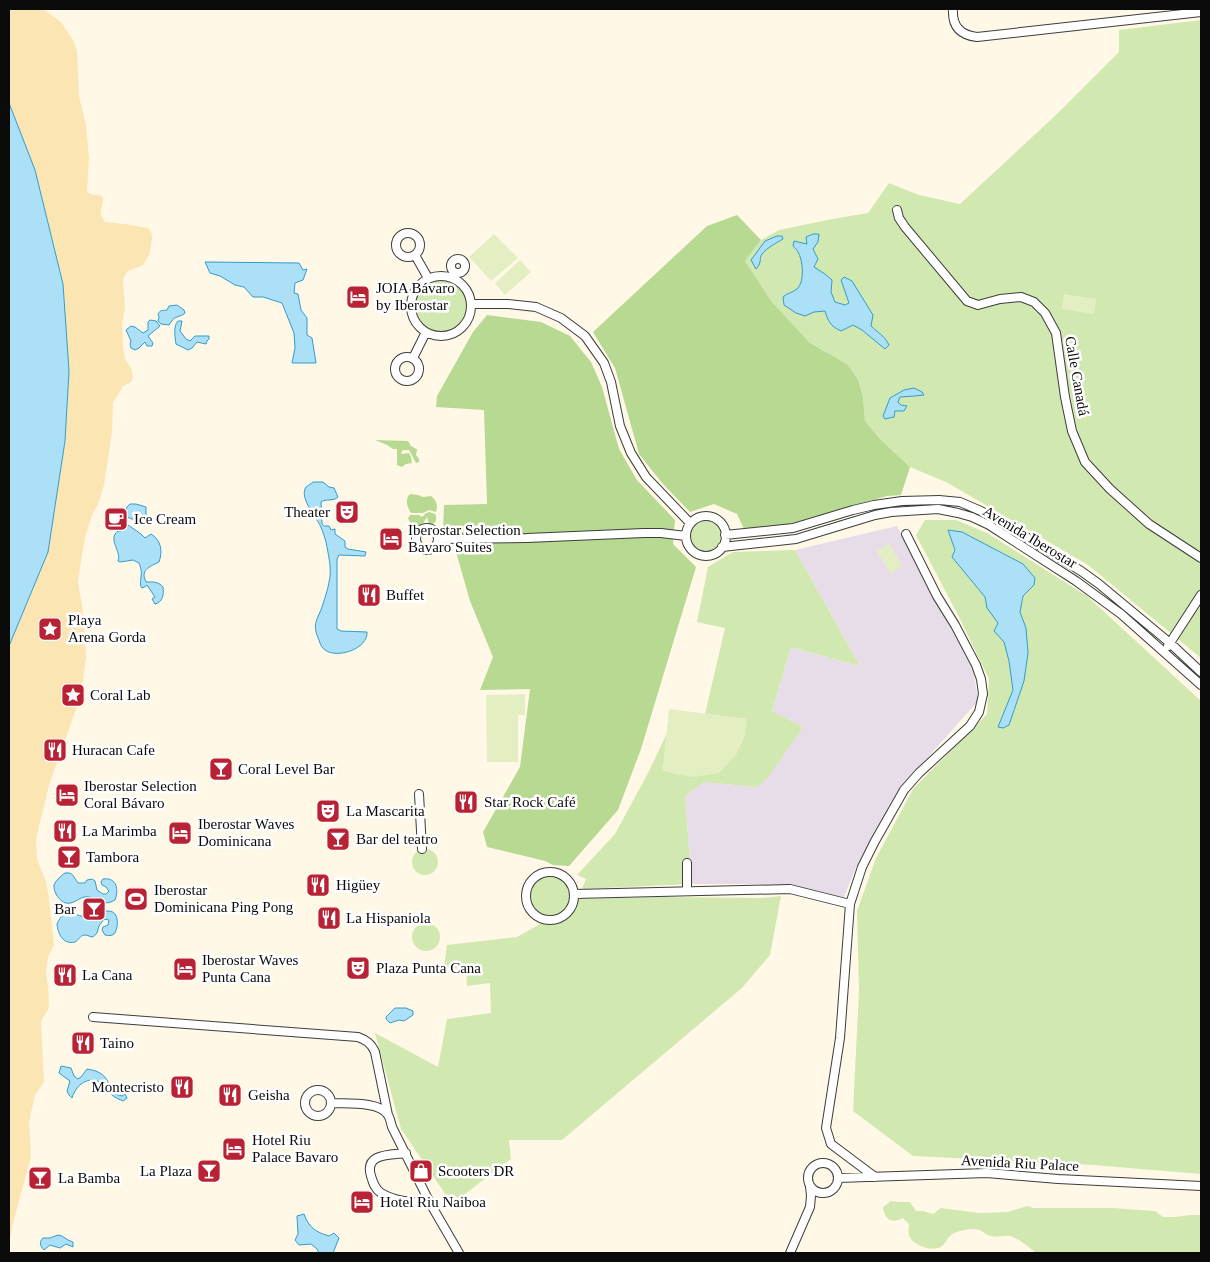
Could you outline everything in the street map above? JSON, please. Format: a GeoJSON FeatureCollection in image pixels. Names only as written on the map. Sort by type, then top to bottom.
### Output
{"type":"FeatureCollection","features":[{"type":"Feature","properties":{"kind":"street"},"geometry":{"type":"LineString","coordinates":[[952,9],[954,21],[960,31],[977,37],[1201,12]]}},
{"type":"Feature","properties":{"kind":"street","name":"Calle Canadá"},"geometry":{"type":"LineString","coordinates":[[898,210],[899,218],[905,227],[967,301],[978,305],[1000,299],[1021,297],[1034,302],[1045,313],[1056,333],[1072,431],[1085,462],[1110,489],[1149,524],[1201,558]]}},
{"type":"Feature","properties":{"kind":"street"},"geometry":{"type":"LineString","coordinates":[[415,255],[428,278]]}},
{"type":"Feature","properties":{"kind":"street"},"geometry":{"type":"LineString","coordinates":[[454,275],[467,290],[471,299],[472,311],[464,327],[456,333],[446,336],[435,336],[418,326],[412,317],[410,306],[412,296],[416,287],[428,278],[432,276],[454,275]]}},
{"type":"Feature","properties":{"kind":"street"},"geometry":{"type":"LineString","coordinates":[[472,304],[508,304],[536,307],[561,318],[585,336],[604,363],[611,382],[620,426],[631,453],[646,477],[690,523]]}},
{"type":"Feature","properties":{"kind":"street"},"geometry":{"type":"LineString","coordinates":[[412,358],[426,332]]}},
{"type":"Feature","properties":{"kind":"street","name":"Avenida Iberostar"},"geometry":{"type":"LineString","coordinates":[[725,535],[793,528],[853,510],[902,501],[939,500],[960,502],[981,511],[1015,530],[1081,571],[1170,643],[1201,672]]}},
{"type":"Feature","properties":{"kind":"street","name":"Avenida Iberostar"},"geometry":{"type":"LineString","coordinates":[[722,547],[796,539],[891,512],[938,509],[972,517],[989,525],[1076,581],[1121,614],[1201,685]]}},
{"type":"Feature","properties":{"kind":"street"},"geometry":{"type":"LineString","coordinates":[[702,517],[715,519],[724,529],[725,535],[725,542],[718,552],[706,556],[700,555],[689,548],[686,536],[690,523],[702,517]]}},
{"type":"Feature","properties":{"kind":"street"},"geometry":{"type":"LineString","coordinates":[[438,539],[653,533],[686,536]]}},
{"type":"Feature","properties":{"kind":"street"},"geometry":{"type":"LineString","coordinates":[[875,1177],[831,1144],[826,1128],[840,1038],[850,904],[862,867],[904,790],[919,773],[970,726],[979,712],[983,694],[981,679],[976,665],[937,596],[906,534]]}},
{"type":"Feature","properties":{"kind":"street"},"geometry":{"type":"LineString","coordinates":[[1164,652],[1201,595]]}},
{"type":"Feature","properties":{"kind":"street"},"geometry":{"type":"LineString","coordinates":[[419,794],[422,848]]}},
{"type":"Feature","properties":{"kind":"street"},"geometry":{"type":"LineString","coordinates":[[687,863],[687,891]]}},
{"type":"Feature","properties":{"kind":"street"},"geometry":{"type":"LineString","coordinates":[[546,872],[560,874],[566,878],[574,894],[571,908],[567,913],[555,920],[541,919],[529,908],[526,901],[528,885],[533,878],[546,872]]}},
{"type":"Feature","properties":{"kind":"street"},"geometry":{"type":"LineString","coordinates":[[574,894],[790,889],[850,904]]}},
{"type":"Feature","properties":{"kind":"street"},"geometry":{"type":"LineString","coordinates":[[93,1017],[358,1037],[367,1041],[375,1052],[392,1127],[430,1203],[459,1253]]}},
{"type":"Feature","properties":{"kind":"street"},"geometry":{"type":"LineString","coordinates":[[331,1103],[374,1105],[388,1115]]}},
{"type":"Feature","properties":{"kind":"street"},"geometry":{"type":"LineString","coordinates":[[406,1153],[377,1157],[373,1160],[370,1173],[376,1189],[401,1201],[430,1203]]}},
{"type":"Feature","properties":{"kind":"street"},"geometry":{"type":"LineString","coordinates":[[790,1253],[810,1207],[811,1196],[808,1181],[810,1171],[817,1164],[827,1163],[838,1173],[835,1187],[810,1207]]}},
{"type":"Feature","properties":{"kind":"street","name":"Avenida Riu Palace"},"geometry":{"type":"LineString","coordinates":[[838,1178],[987,1173],[1058,1179],[1201,1186]]}},
{"type":"Feature","properties":{"kind":"street"},"geometry":{"type":"LineString","coordinates":[[810,1186],[818,1192],[827,1192]]}},
{"type":"Feature","properties":{"kind":"shaded area"},"geometry":{"type":"Polygon","coordinates":[[[897,526],[973,668],[978,701],[898,791],[856,867],[844,897],[759,884],[692,884],[685,796],[704,782],[756,787],[803,727],[772,711],[791,647],[860,666],[795,550],[897,526]]]}},
{"type":"Feature","properties":{"kind":"green space"},"geometry":{"type":"Polygon","coordinates":[[[1201,20],[1201,658],[1088,565],[948,483],[910,467],[880,439],[865,421],[863,397],[858,379],[847,364],[810,343],[772,302],[745,261],[761,240],[779,230],[868,213],[889,183],[919,195],[960,204],[1058,113],[1119,52],[1119,30],[1201,20]]]}},
{"type":"Feature","properties":{"kind":"green space"},"geometry":{"type":"Polygon","coordinates":[[[737,215],[761,240],[745,261],[772,302],[810,343],[847,364],[858,379],[863,397],[865,421],[880,439],[910,467],[901,495],[887,496],[789,524],[745,531],[737,514],[714,504],[690,512],[662,483],[639,454],[615,368],[593,332],[707,226],[737,215]]]}},
{"type":"Feature","properties":{"kind":"green space"},"geometry":{"type":"Polygon","coordinates":[[[494,234],[518,258],[491,281],[469,257],[494,234]]]}},
{"type":"Feature","properties":{"kind":"green space"},"geometry":{"type":"Polygon","coordinates":[[[520,260],[531,272],[505,295],[495,283],[520,260]]]}},
{"type":"Feature","properties":{"kind":"green space"},"geometry":{"type":"Polygon","coordinates":[[[435,276],[447,276],[463,284],[469,294],[471,306],[469,318],[463,328],[447,336],[435,336],[419,328],[411,312],[411,300],[419,284],[435,276]]]}},
{"type":"Feature","properties":{"kind":"green space"},"geometry":{"type":"Polygon","coordinates":[[[1064,294],[1096,299],[1094,314],[1062,309],[1064,294]]]}},
{"type":"Feature","properties":{"kind":"green space"},"geometry":{"type":"Polygon","coordinates":[[[487,315],[541,322],[570,336],[591,362],[602,387],[619,449],[637,480],[675,520],[673,544],[696,567],[641,749],[618,810],[569,866],[553,865],[545,861],[487,847],[483,832],[520,767],[530,689],[480,690],[493,657],[470,601],[454,545],[443,530],[444,505],[487,504],[484,410],[436,407],[437,396],[473,332],[487,315]]]}},
{"type":"Feature","properties":{"kind":"green space"},"geometry":{"type":"Polygon","coordinates":[[[375,440],[408,441],[411,446],[418,450],[416,455],[419,462],[416,463],[409,450],[403,450],[401,453],[409,453],[412,463],[402,467],[397,465],[397,449],[393,449],[375,440]]]}},
{"type":"Feature","properties":{"kind":"green space"},"geometry":{"type":"Polygon","coordinates":[[[411,494],[423,497],[431,496],[437,503],[436,512],[429,510],[423,513],[411,513],[407,501],[411,494]]]}},
{"type":"Feature","properties":{"kind":"green space"},"geometry":{"type":"Polygon","coordinates":[[[429,512],[435,514],[436,521],[432,525],[429,524],[427,517],[420,528],[413,529],[408,518],[410,515],[422,517],[429,512]]]}},
{"type":"Feature","properties":{"kind":"green space"},"geometry":{"type":"Polygon","coordinates":[[[706,516],[720,522],[726,536],[720,550],[706,556],[692,550],[686,536],[692,522],[706,516]]]}},
{"type":"Feature","properties":{"kind":"green space"},"geometry":{"type":"Polygon","coordinates":[[[925,520],[956,520],[987,533],[1087,596],[1201,701],[1201,1174],[1093,1165],[913,1156],[853,1111],[859,991],[857,911],[876,858],[913,789],[987,714],[989,679],[916,535],[925,520]]]}},
{"type":"Feature","properties":{"kind":"green space"},"geometry":{"type":"Polygon","coordinates":[[[889,544],[902,566],[890,573],[877,551],[889,544]]]}},
{"type":"Feature","properties":{"kind":"green space"},"geometry":{"type":"Polygon","coordinates":[[[795,550],[860,666],[791,647],[772,711],[803,727],[767,779],[756,787],[704,782],[685,796],[692,884],[582,889],[586,879],[577,875],[615,834],[667,733],[663,770],[747,719],[705,714],[725,628],[697,622],[708,567],[733,552],[795,550]]]}},
{"type":"Feature","properties":{"kind":"green space"},"geometry":{"type":"Polygon","coordinates":[[[525,694],[525,715],[518,715],[518,762],[487,762],[486,695],[525,694]]]}},
{"type":"Feature","properties":{"kind":"green space"},"geometry":{"type":"Polygon","coordinates":[[[669,709],[747,719],[745,736],[736,755],[719,773],[692,777],[663,770],[669,709]]]}},
{"type":"Feature","properties":{"kind":"green space"},"geometry":{"type":"Polygon","coordinates":[[[425,849],[434,853],[438,862],[434,871],[425,875],[416,871],[412,862],[416,853],[425,849]]]}},
{"type":"Feature","properties":{"kind":"green space"},"geometry":{"type":"Polygon","coordinates":[[[545,872],[555,872],[567,879],[574,891],[574,901],[567,913],[555,920],[545,920],[537,916],[530,909],[526,901],[526,891],[530,883],[537,876],[545,872]]]}},
{"type":"Feature","properties":{"kind":"green space"},"geometry":{"type":"Polygon","coordinates":[[[781,896],[770,955],[742,988],[562,1140],[509,1140],[511,1159],[452,1204],[401,1129],[375,1033],[438,1067],[447,1019],[491,1013],[490,983],[467,986],[466,969],[444,968],[447,945],[517,937],[540,924],[553,924],[574,911],[578,899],[659,897],[762,898],[781,896]]]}},
{"type":"Feature","properties":{"kind":"green space"},"geometry":{"type":"Polygon","coordinates":[[[426,923],[436,927],[440,937],[436,947],[426,951],[416,947],[412,937],[416,927],[426,923]]]}},
{"type":"Feature","properties":{"kind":"green space"},"geometry":{"type":"Polygon","coordinates":[[[891,1201],[910,1202],[916,1211],[933,1214],[941,1208],[979,1213],[1008,1212],[1027,1206],[1033,1208],[1112,1208],[1155,1211],[1163,1217],[1201,1215],[1201,1253],[1036,1253],[1013,1237],[991,1236],[974,1229],[964,1230],[951,1235],[942,1246],[931,1249],[917,1244],[911,1239],[909,1224],[903,1218],[892,1221],[887,1218],[883,1207],[891,1201]]]}},
{"type":"Feature","properties":{"kind":"sand","name":"Playa Arena Gorda"},"geometry":{"type":"Polygon","coordinates":[[[9,9],[43,9],[61,22],[73,40],[77,51],[79,96],[86,125],[89,159],[87,192],[103,197],[101,214],[105,222],[148,228],[152,237],[150,253],[143,265],[128,271],[123,280],[125,308],[122,324],[123,346],[126,361],[131,368],[133,377],[131,382],[123,386],[113,403],[112,432],[104,485],[92,515],[81,560],[78,582],[83,612],[86,657],[81,695],[49,785],[36,839],[37,859],[46,882],[49,898],[54,945],[48,957],[46,973],[49,1008],[41,1021],[44,1082],[35,1095],[29,1122],[31,1157],[9,1244],[9,646],[48,551],[65,441],[69,371],[63,284],[35,170],[9,103],[9,9]]]}},
{"type":"Feature","properties":{"kind":"water"},"geometry":{"type":"Polygon","coordinates":[[[9,103],[35,170],[63,284],[69,371],[65,441],[48,552],[9,646],[9,103]]]}},
{"type":"Feature","properties":{"kind":"water"},"geometry":{"type":"Polygon","coordinates":[[[819,234],[818,242],[813,249],[818,259],[814,267],[832,280],[831,292],[835,302],[845,305],[849,303],[841,280],[844,277],[852,281],[873,315],[871,326],[883,336],[889,345],[885,349],[853,325],[841,331],[837,329],[830,323],[825,311],[814,312],[805,316],[796,313],[784,305],[783,297],[800,286],[802,276],[801,260],[798,251],[793,246],[794,241],[807,244],[806,237],[819,234]]]}},
{"type":"Feature","properties":{"kind":"water"},"geometry":{"type":"Polygon","coordinates":[[[782,236],[783,239],[762,254],[756,269],[751,260],[765,241],[782,236]]]}},
{"type":"Feature","properties":{"kind":"water"},"geometry":{"type":"Polygon","coordinates":[[[205,262],[299,263],[303,270],[307,269],[303,280],[295,283],[294,293],[298,294],[301,310],[307,318],[307,335],[312,338],[316,363],[292,363],[295,348],[294,333],[282,303],[263,297],[253,297],[244,287],[235,285],[220,276],[210,273],[205,262]]]}},
{"type":"Feature","properties":{"kind":"water"},"geometry":{"type":"Polygon","coordinates":[[[177,305],[184,310],[184,314],[174,318],[169,325],[161,324],[158,321],[160,311],[167,310],[169,306],[177,305]]]}},
{"type":"Feature","properties":{"kind":"water"},"geometry":{"type":"Polygon","coordinates":[[[150,320],[156,321],[160,326],[148,336],[153,343],[152,346],[147,346],[145,342],[135,350],[131,348],[131,341],[126,330],[131,326],[143,333],[148,330],[148,322],[150,320]]]}},
{"type":"Feature","properties":{"kind":"water"},"geometry":{"type":"Polygon","coordinates":[[[178,321],[182,321],[180,331],[186,339],[190,341],[195,336],[209,336],[206,344],[197,342],[188,350],[176,344],[175,329],[178,321]]]}},
{"type":"Feature","properties":{"kind":"water"},"geometry":{"type":"Polygon","coordinates":[[[914,388],[924,395],[900,397],[898,402],[901,405],[907,406],[904,411],[895,411],[894,417],[885,419],[883,416],[890,398],[904,390],[914,388]]]}},
{"type":"Feature","properties":{"kind":"water"},"geometry":{"type":"Polygon","coordinates":[[[313,482],[323,482],[329,487],[334,488],[338,497],[321,502],[322,524],[329,526],[331,530],[335,529],[335,534],[345,541],[345,547],[348,549],[366,552],[365,556],[339,555],[337,559],[337,629],[341,631],[367,632],[363,643],[357,648],[344,653],[330,653],[324,649],[320,643],[315,625],[328,587],[330,569],[327,544],[320,525],[308,506],[304,491],[313,482]]]}},
{"type":"Feature","properties":{"kind":"water"},"geometry":{"type":"Polygon","coordinates":[[[130,504],[146,507],[146,518],[137,520],[127,517],[125,512],[130,504]]]}},
{"type":"Feature","properties":{"kind":"water"},"geometry":{"type":"Polygon","coordinates":[[[128,525],[145,538],[151,534],[157,539],[160,546],[159,562],[146,569],[144,575],[146,582],[157,583],[163,587],[162,597],[155,604],[152,599],[155,597],[147,585],[143,588],[141,587],[139,563],[133,560],[118,561],[119,557],[114,542],[115,534],[128,525]]]}},
{"type":"Feature","properties":{"kind":"water"},"geometry":{"type":"Polygon","coordinates":[[[948,530],[962,532],[1023,564],[1035,578],[1034,585],[1023,596],[1020,612],[1026,628],[1028,653],[1024,681],[1009,725],[1003,728],[998,727],[1013,690],[1004,642],[994,631],[998,623],[987,608],[985,597],[952,557],[955,550],[948,530]]]}},
{"type":"Feature","properties":{"kind":"water"},"geometry":{"type":"Polygon","coordinates":[[[65,873],[74,876],[78,883],[85,883],[87,880],[92,879],[95,881],[97,890],[103,894],[109,891],[101,882],[103,879],[111,880],[117,888],[115,900],[104,903],[93,898],[83,897],[72,903],[64,902],[56,894],[54,885],[65,873]]]}},
{"type":"Feature","properties":{"kind":"water"},"geometry":{"type":"Polygon","coordinates":[[[106,911],[113,912],[117,917],[117,927],[113,935],[105,935],[102,930],[103,927],[108,925],[109,920],[104,919],[93,937],[83,935],[75,942],[67,942],[60,935],[57,924],[64,915],[72,914],[92,919],[106,911]]]}},
{"type":"Feature","properties":{"kind":"water"},"geometry":{"type":"Polygon","coordinates":[[[395,1008],[406,1008],[413,1011],[413,1015],[404,1021],[399,1020],[390,1023],[386,1017],[395,1008]]]}},
{"type":"Feature","properties":{"kind":"water"},"geometry":{"type":"Polygon","coordinates":[[[61,1066],[71,1068],[74,1076],[78,1079],[87,1069],[98,1072],[105,1077],[115,1094],[122,1096],[125,1094],[127,1098],[123,1101],[116,1098],[104,1084],[92,1080],[80,1085],[72,1098],[67,1091],[70,1081],[59,1073],[61,1066]]]}},
{"type":"Feature","properties":{"kind":"water"},"geometry":{"type":"Polygon","coordinates":[[[304,1214],[308,1223],[317,1231],[329,1236],[334,1233],[339,1238],[333,1253],[319,1253],[311,1244],[299,1245],[295,1240],[298,1234],[297,1216],[304,1214]]]}},
{"type":"Feature","properties":{"kind":"water"},"geometry":{"type":"Polygon","coordinates":[[[58,1235],[73,1242],[73,1247],[66,1244],[60,1248],[50,1245],[44,1250],[40,1244],[43,1238],[58,1235]]]}},
{"type":"Feature","properties":{"kind":"place","name":"JOIA Bávaro by Iberostar"},"geometry":{"type":"Point","coordinates":[358,297]}},
{"type":"Feature","properties":{"kind":"place","name":"Theater"},"geometry":{"type":"Point","coordinates":[347,512]}},
{"type":"Feature","properties":{"kind":"place","name":"Ice Cream"},"geometry":{"type":"Point","coordinates":[116,519]}},
{"type":"Feature","properties":{"kind":"place","name":"Iberostar Selection Bavaro Suites"},"geometry":{"type":"Point","coordinates":[391,539]}},
{"type":"Feature","properties":{"kind":"place","name":"Buffet"},"geometry":{"type":"Point","coordinates":[369,595]}},
{"type":"Feature","properties":{"kind":"place","name":"Playa Arena Gorda"},"geometry":{"type":"Point","coordinates":[50,629]}},
{"type":"Feature","properties":{"kind":"place","name":"Coral Lab"},"geometry":{"type":"Point","coordinates":[73,695]}},
{"type":"Feature","properties":{"kind":"place","name":"Huracan Cafe"},"geometry":{"type":"Point","coordinates":[55,750]}},
{"type":"Feature","properties":{"kind":"place","name":"Coral Level Bar"},"geometry":{"type":"Point","coordinates":[221,769]}},
{"type":"Feature","properties":{"kind":"place","name":"Iberostar Selection Coral Bávaro"},"geometry":{"type":"Point","coordinates":[67,795]}},
{"type":"Feature","properties":{"kind":"place","name":"Star Rock Café"},"geometry":{"type":"Point","coordinates":[466,802]}},
{"type":"Feature","properties":{"kind":"place","name":"La Mascarita"},"geometry":{"type":"Point","coordinates":[328,811]}},
{"type":"Feature","properties":{"kind":"place","name":"La Marimba"},"geometry":{"type":"Point","coordinates":[65,831]}},
{"type":"Feature","properties":{"kind":"place","name":"Iberostar Waves Dominicana"},"geometry":{"type":"Point","coordinates":[180,833]}},
{"type":"Feature","properties":{"kind":"place","name":"Bar del teatro"},"geometry":{"type":"Point","coordinates":[338,839]}},
{"type":"Feature","properties":{"kind":"place","name":"Tambora"},"geometry":{"type":"Point","coordinates":[69,857]}},
{"type":"Feature","properties":{"kind":"place","name":"Higüey"},"geometry":{"type":"Point","coordinates":[318,885]}},
{"type":"Feature","properties":{"kind":"place","name":"Iberostar Dominicana Ping Pong"},"geometry":{"type":"Point","coordinates":[136,899]}},
{"type":"Feature","properties":{"kind":"place","name":"Bar"},"geometry":{"type":"Point","coordinates":[94,909]}},
{"type":"Feature","properties":{"kind":"place","name":"La Hispaniola"},"geometry":{"type":"Point","coordinates":[329,918]}},
{"type":"Feature","properties":{"kind":"place","name":"Plaza Punta Cana"},"geometry":{"type":"Point","coordinates":[358,968]}},
{"type":"Feature","properties":{"kind":"place","name":"Iberostar Waves Punta Cana"},"geometry":{"type":"Point","coordinates":[185,969]}},
{"type":"Feature","properties":{"kind":"place","name":"La Cana"},"geometry":{"type":"Point","coordinates":[65,975]}},
{"type":"Feature","properties":{"kind":"place","name":"Taino"},"geometry":{"type":"Point","coordinates":[83,1043]}},
{"type":"Feature","properties":{"kind":"place","name":"Montecristo"},"geometry":{"type":"Point","coordinates":[182,1087]}},
{"type":"Feature","properties":{"kind":"place","name":"Geisha"},"geometry":{"type":"Point","coordinates":[230,1095]}},
{"type":"Feature","properties":{"kind":"place","name":"Hotel Riu Palace Bavaro"},"geometry":{"type":"Point","coordinates":[234,1149]}},
{"type":"Feature","properties":{"kind":"place","name":"La Plaza"},"geometry":{"type":"Point","coordinates":[209,1171]}},
{"type":"Feature","properties":{"kind":"place","name":"Scooters DR"},"geometry":{"type":"Point","coordinates":[421,1171]}},
{"type":"Feature","properties":{"kind":"place","name":"La Bamba"},"geometry":{"type":"Point","coordinates":[40,1178]}},
{"type":"Feature","properties":{"kind":"place","name":"Hotel Riu Naiboa"},"geometry":{"type":"Point","coordinates":[362,1202]}}]}
